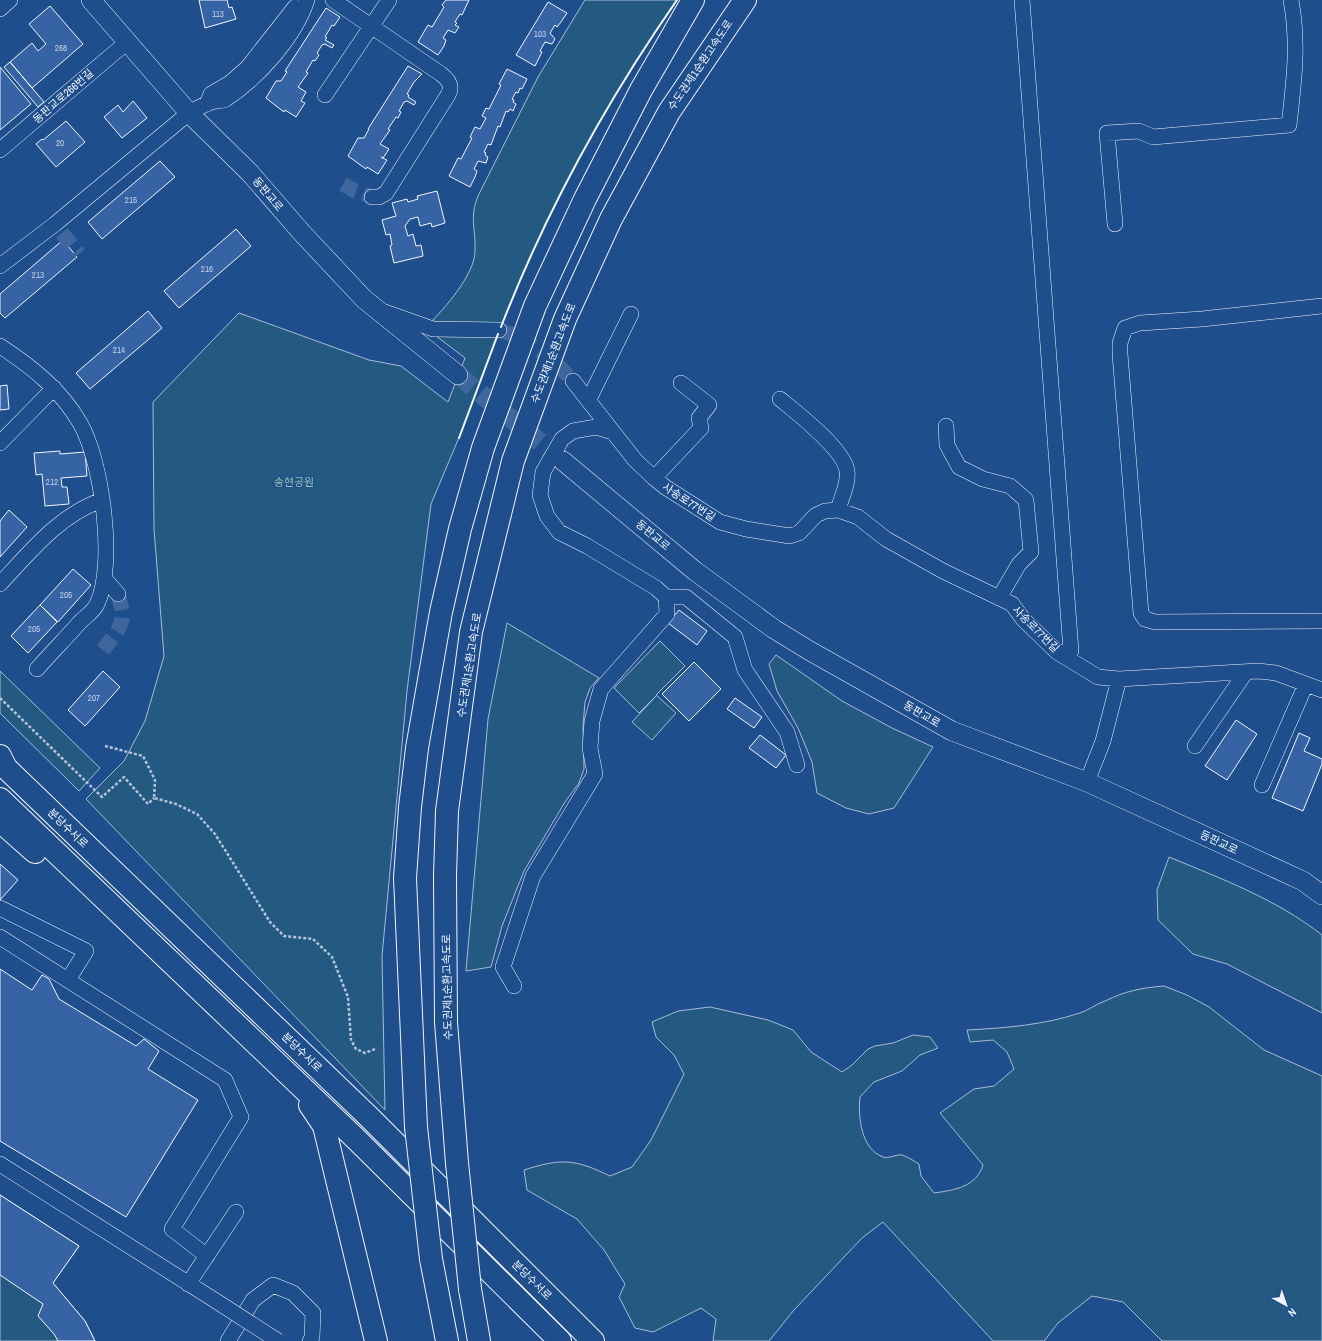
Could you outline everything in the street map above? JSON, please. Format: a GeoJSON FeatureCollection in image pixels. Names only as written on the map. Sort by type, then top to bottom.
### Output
{"type":"FeatureCollection","features":[{"type":"Feature","properties":{"kind":"highway"},"geometry":{"type":"LineString","coordinates":[[447,1341],[431,1258],[416,1127],[406,878],[410,814],[417,748],[441,612],[460,529],[484,448],[535,306],[585,199],[641,90],[693,0]]}},
{"type":"Feature","properties":{"kind":"highway","name":"수도권제1순환고속도로"},"geometry":{"type":"LineString","coordinates":[[479,1341],[470,1289],[457,1163],[446,1022],[445,876],[447,811],[471,632],[513,461],[565,319],[611,219],[669,112],[745,0]]}},
{"type":"Feature","properties":{"kind":"highway","name":"분당수서로"},"geometry":{"type":"LineString","coordinates":[[3,762],[369,1117],[593,1341]]}},
{"type":"Feature","properties":{"kind":"highway"},"geometry":{"type":"LineString","coordinates":[[0,799],[293,1079],[560,1341]]}},
{"type":"Feature","properties":{"kind":"highway"},"geometry":{"type":"LineString","coordinates":[[0,821],[39,856],[149,942]]}},
{"type":"Feature","properties":{"kind":"highway"},"geometry":{"type":"LineString","coordinates":[[293,1079],[324,1126],[376,1341]]}},
{"type":"Feature","properties":{"kind":"main road","name":"동판교로"},"geometry":{"type":"LineString","coordinates":[[91,0],[189,113],[250,173],[302,233],[364,299],[458,375]]}},
{"type":"Feature","properties":{"kind":"main road","name":"동판교로"},"geometry":{"type":"LineString","coordinates":[[563,461],[695,570],[792,640],[952,731],[1087,782],[1303,881],[1322,895]]}},
{"type":"Feature","properties":{"kind":"street"},"geometry":{"type":"LineString","coordinates":[[0,9],[10,0]]}},
{"type":"Feature","properties":{"kind":"street"},"geometry":{"type":"LineString","coordinates":[[207,104],[211,94],[230,83],[248,67],[300,0]]}},
{"type":"Feature","properties":{"kind":"street"},"geometry":{"type":"LineString","coordinates":[[0,266],[58,229],[189,113],[207,104],[225,99],[262,69],[285,40],[301,15],[307,0]]}},
{"type":"Feature","properties":{"kind":"street"},"geometry":{"type":"LineString","coordinates":[[333,0],[445,77],[450,83],[451,89],[448,96],[386,193],[379,197],[372,198]]}},
{"type":"Feature","properties":{"kind":"street"},"geometry":{"type":"LineString","coordinates":[[325,96],[389,0]]}},
{"type":"Feature","properties":{"kind":"street"},"geometry":{"type":"LineString","coordinates":[[1022,0],[1071,651],[1057,652]]}},
{"type":"Feature","properties":{"kind":"street"},"geometry":{"type":"LineString","coordinates":[[1115,224],[1107,133],[1139,131],[1154,137],[1289,125],[1296,61],[1294,20],[1291,0]]}},
{"type":"Feature","properties":{"kind":"street","name":"동판교로266번길"},"geometry":{"type":"LineString","coordinates":[[0,150],[127,42]]}},
{"type":"Feature","properties":{"kind":"street"},"geometry":{"type":"LineString","coordinates":[[364,299],[390,315],[429,328],[499,330]]}},
{"type":"Feature","properties":{"kind":"street"},"geometry":{"type":"LineString","coordinates":[[1322,306],[1202,319],[1140,323],[1126,328],[1120,343],[1120,354],[1141,613],[1145,619],[1155,622],[1322,621]]}},
{"type":"Feature","properties":{"kind":"street"},"geometry":{"type":"LineString","coordinates":[[589,399],[631,314]]}},
{"type":"Feature","properties":{"kind":"street"},"geometry":{"type":"LineString","coordinates":[[0,346],[31,367],[54,388],[68,405],[85,433],[94,462],[102,500],[106,545],[104,578],[97,605],[37,669]]}},
{"type":"Feature","properties":{"kind":"street","name":"사송로77번길"},"geometry":{"type":"LineString","coordinates":[[573,382],[589,399],[635,460],[665,487],[720,522],[753,530],[793,535],[803,530],[819,514],[838,510],[865,520],[886,539],[943,571],[1012,604],[1023,619],[1057,652],[1098,677],[1119,679],[1246,672],[1276,673],[1322,690]]}},
{"type":"Feature","properties":{"kind":"street"},"geometry":{"type":"LineString","coordinates":[[654,478],[701,428],[699,418],[709,405],[681,383]]}},
{"type":"Feature","properties":{"kind":"street"},"geometry":{"type":"LineString","coordinates":[[0,444],[54,388]]}},
{"type":"Feature","properties":{"kind":"street"},"geometry":{"type":"LineString","coordinates":[[780,399],[820,432],[846,466],[847,478],[838,510]]}},
{"type":"Feature","properties":{"kind":"street"},"geometry":{"type":"LineString","coordinates":[[946,426],[947,445],[959,467],[984,479],[1010,486],[1026,500],[1031,552],[1019,564],[999,598]]}},
{"type":"Feature","properties":{"kind":"street"},"geometry":{"type":"LineString","coordinates":[[613,432],[600,427],[577,429],[565,436],[559,443],[544,472],[540,495],[547,516],[559,532],[587,546],[656,588],[666,597],[686,597],[737,631],[745,670],[788,732],[797,765]]}},
{"type":"Feature","properties":{"kind":"street"},"geometry":{"type":"LineString","coordinates":[[0,584],[53,528],[76,512],[102,500]]}},
{"type":"Feature","properties":{"kind":"street"},"geometry":{"type":"LineString","coordinates":[[104,578],[118,594]]}},
{"type":"Feature","properties":{"kind":"street"},"geometry":{"type":"LineString","coordinates":[[514,986],[503,967],[532,876],[595,774],[590,748],[592,721],[602,690],[667,614],[666,597]]}},
{"type":"Feature","properties":{"kind":"street"},"geometry":{"type":"LineString","coordinates":[[1195,746],[1246,672]]}},
{"type":"Feature","properties":{"kind":"street"},"geometry":{"type":"LineString","coordinates":[[1087,782],[1102,741],[1119,679]]}},
{"type":"Feature","properties":{"kind":"street"},"geometry":{"type":"LineString","coordinates":[[1262,785],[1306,684]]}},
{"type":"Feature","properties":{"kind":"street"},"geometry":{"type":"LineString","coordinates":[[0,908],[86,951],[68,980]]}},
{"type":"Feature","properties":{"kind":"street"},"geometry":{"type":"LineString","coordinates":[[0,937],[225,1080],[241,1117],[172,1229],[207,1256]]}},
{"type":"Feature","properties":{"kind":"street"},"geometry":{"type":"LineString","coordinates":[[0,1164],[278,1341]]}},
{"type":"Feature","properties":{"kind":"street"},"geometry":{"type":"LineString","coordinates":[[188,1284],[236,1212]]}},
{"type":"Feature","properties":{"kind":"street"},"geometry":{"type":"LineString","coordinates":[[228,1340],[253,1300],[273,1285],[294,1293],[313,1313],[312,1337],[310,1341]]}},
{"type":"Feature","properties":{"kind":"path"},"geometry":{"type":"LineString","coordinates":[[0,698],[102,797],[124,777],[148,804],[154,798],[155,780],[143,756],[105,746]]}},
{"type":"Feature","properties":{"kind":"path"},"geometry":{"type":"LineString","coordinates":[[154,798],[176,804],[197,814],[215,834],[270,922],[284,936],[313,940],[332,957],[348,997],[351,1040],[356,1049],[366,1053],[375,1049]]}},
{"type":"Feature","properties":{"kind":"green space"},"geometry":{"type":"Polygon","coordinates":[[[585,0],[677,0],[626,78],[580,158],[538,241],[501,326],[429,324],[451,300],[470,270],[474,260],[475,251],[473,217],[478,196],[538,77],[585,0]]]}},
{"type":"Feature","properties":{"kind":"green space","name":"송현공원"},"geometry":{"type":"Polygon","coordinates":[[[239,313],[369,360],[401,366],[448,402],[465,358],[436,336],[490,334],[496,338],[463,428],[431,504],[407,691],[382,956],[385,1110],[86,799],[124,761],[145,721],[164,656],[154,529],[153,402],[239,313]]]}},
{"type":"Feature","properties":{"kind":"green space"},"geometry":{"type":"Polygon","coordinates":[[[507,623],[599,678],[590,688],[585,702],[583,726],[584,769],[579,783],[565,802],[524,871],[502,926],[491,967],[466,971],[488,719],[507,623]]]}},
{"type":"Feature","properties":{"kind":"green space"},"geometry":{"type":"Polygon","coordinates":[[[660,641],[685,666],[656,695],[676,713],[652,740],[632,722],[656,696],[639,713],[614,688],[660,641]]]}},
{"type":"Feature","properties":{"kind":"green space"},"geometry":{"type":"Polygon","coordinates":[[[776,655],[842,701],[892,728],[933,747],[894,808],[869,814],[846,808],[817,793],[812,762],[798,728],[777,691],[769,664],[776,655]]]}},
{"type":"Feature","properties":{"kind":"green space"},"geometry":{"type":"Polygon","coordinates":[[[0,671],[100,768],[79,791],[0,713],[0,671]]]}},
{"type":"Feature","properties":{"kind":"green space"},"geometry":{"type":"Polygon","coordinates":[[[1169,857],[1229,882],[1267,900],[1304,922],[1322,935],[1322,1013],[1227,964],[1193,954],[1158,920],[1157,890],[1169,857]]]}},
{"type":"Feature","properties":{"kind":"green space"},"geometry":{"type":"Polygon","coordinates":[[[1164,986],[1187,995],[1209,1007],[1264,1050],[1322,1076],[1322,1341],[1162,1341],[1123,1302],[1092,1296],[1058,1323],[1044,1341],[993,1341],[883,1222],[862,1238],[794,1310],[769,1341],[713,1341],[716,1319],[701,1308],[653,1332],[635,1328],[619,1297],[625,1284],[604,1250],[577,1219],[527,1190],[524,1170],[548,1163],[577,1163],[610,1176],[632,1167],[651,1140],[684,1074],[674,1055],[656,1037],[652,1022],[678,1011],[710,1007],[768,1020],[793,1030],[811,1052],[842,1072],[852,1065],[868,1049],[875,1046],[893,1043],[913,1035],[930,1037],[938,1048],[920,1055],[902,1071],[874,1082],[860,1097],[862,1132],[870,1147],[883,1157],[902,1155],[919,1164],[921,1176],[934,1193],[957,1189],[970,1183],[980,1172],[983,1165],[940,1113],[974,1089],[994,1086],[1014,1069],[1007,1052],[993,1040],[970,1042],[967,1030],[1010,1027],[1066,1017],[1080,1013],[1127,992],[1164,986]]]}},
{"type":"Feature","properties":{"kind":"green space"},"geometry":{"type":"Polygon","coordinates":[[[0,1195],[79,1246],[53,1283],[85,1321],[95,1341],[0,1341],[0,1195]]]}},
{"type":"Feature","properties":{"kind":"building"},"geometry":{"type":"Polygon","coordinates":[[[199,0],[227,0],[229,8],[232,7],[236,19],[205,28],[199,0]]]}},
{"type":"Feature","properties":{"kind":"building"},"geometry":{"type":"Polygon","coordinates":[[[446,0],[469,0],[462,15],[460,14],[455,22],[457,23],[455,25],[459,27],[455,33],[448,30],[443,38],[446,40],[444,46],[438,55],[418,42],[428,25],[432,27],[444,7],[442,5],[446,0]]]}},
{"type":"Feature","properties":{"kind":"building"},"geometry":{"type":"Polygon","coordinates":[[[548,2],[567,13],[557,27],[555,25],[550,33],[555,39],[552,44],[545,42],[535,66],[516,55],[548,2]]]}},
{"type":"Feature","properties":{"kind":"building"},"geometry":{"type":"Polygon","coordinates":[[[50,6],[83,44],[32,88],[10,62],[32,43],[38,51],[46,44],[29,24],[50,6]]]}},
{"type":"Feature","properties":{"kind":"building"},"geometry":{"type":"Polygon","coordinates":[[[326,8],[340,17],[334,26],[332,25],[325,37],[327,38],[325,40],[334,45],[332,48],[325,44],[322,45],[317,53],[319,55],[315,61],[313,60],[306,72],[308,73],[298,87],[306,92],[301,101],[305,103],[296,117],[285,110],[284,112],[266,98],[276,81],[281,81],[287,72],[285,71],[326,8]]]}},
{"type":"Feature","properties":{"kind":"building"},"geometry":{"type":"Polygon","coordinates":[[[10,62],[44,102],[38,107],[4,67],[10,62]]]}},
{"type":"Feature","properties":{"kind":"building"},"geometry":{"type":"Polygon","coordinates":[[[408,66],[422,74],[414,82],[407,94],[409,95],[408,97],[416,102],[414,105],[407,101],[404,102],[399,111],[401,112],[398,118],[396,117],[388,129],[390,130],[380,144],[389,149],[383,158],[387,160],[378,174],[367,167],[366,169],[348,156],[358,138],[364,138],[368,129],[408,66]]]}},
{"type":"Feature","properties":{"kind":"building"},"geometry":{"type":"Polygon","coordinates":[[[0,67],[31,104],[0,130],[0,67]]]}},
{"type":"Feature","properties":{"kind":"building"},"geometry":{"type":"Polygon","coordinates":[[[507,69],[527,79],[522,89],[520,88],[518,93],[516,92],[512,99],[516,104],[513,111],[510,109],[508,112],[506,111],[500,127],[498,126],[491,145],[488,144],[484,152],[488,157],[486,163],[478,161],[474,169],[477,171],[470,187],[449,176],[458,158],[461,159],[472,138],[470,137],[475,127],[480,129],[486,118],[482,116],[486,108],[489,109],[507,69]]]}},
{"type":"Feature","properties":{"kind":"building"},"geometry":{"type":"Polygon","coordinates":[[[133,101],[147,118],[122,138],[104,117],[118,105],[123,112],[133,101]]]}},
{"type":"Feature","properties":{"kind":"building"},"geometry":{"type":"Polygon","coordinates":[[[66,121],[85,142],[56,167],[36,144],[66,121]]]}},
{"type":"Feature","properties":{"kind":"building"},"geometry":{"type":"Polygon","coordinates":[[[160,161],[175,177],[102,239],[88,222],[160,161]]]}},
{"type":"Feature","properties":{"kind":"building"},"geometry":{"type":"Polygon","coordinates":[[[437,191],[445,223],[432,227],[431,223],[420,226],[418,217],[410,219],[405,226],[408,236],[413,234],[416,246],[421,245],[423,256],[394,263],[390,246],[392,245],[390,234],[386,235],[382,220],[396,216],[392,203],[407,199],[408,202],[418,199],[417,196],[437,191]]]}},
{"type":"Feature","properties":{"kind":"building"},"geometry":{"type":"Polygon","coordinates":[[[236,229],[251,246],[179,308],[164,291],[236,229]]]}},
{"type":"Feature","properties":{"kind":"building"},"geometry":{"type":"Polygon","coordinates":[[[63,240],[77,257],[5,318],[0,313],[0,294],[63,240]]]}},
{"type":"Feature","properties":{"kind":"building"},"geometry":{"type":"Polygon","coordinates":[[[148,311],[162,328],[90,389],[76,373],[148,311]]]}},
{"type":"Feature","properties":{"kind":"building"},"geometry":{"type":"Polygon","coordinates":[[[7,385],[9,409],[0,410],[0,386],[7,385]]]}},
{"type":"Feature","properties":{"kind":"building"},"geometry":{"type":"Polygon","coordinates":[[[60,451],[60,454],[85,452],[87,476],[61,478],[62,487],[67,487],[69,504],[45,506],[42,474],[36,475],[34,453],[60,451]]]}},
{"type":"Feature","properties":{"kind":"building"},"geometry":{"type":"Polygon","coordinates":[[[9,510],[27,527],[0,557],[0,521],[9,510]]]}},
{"type":"Feature","properties":{"kind":"building"},"geometry":{"type":"Polygon","coordinates":[[[73,569],[91,585],[58,622],[40,605],[73,569]]]}},
{"type":"Feature","properties":{"kind":"building"},"geometry":{"type":"Polygon","coordinates":[[[40,605],[57,622],[28,653],[11,636],[40,605]]]}},
{"type":"Feature","properties":{"kind":"building"},"geometry":{"type":"Polygon","coordinates":[[[679,610],[707,631],[697,645],[668,623],[679,610]]]}},
{"type":"Feature","properties":{"kind":"building"},"geometry":{"type":"Polygon","coordinates":[[[694,662],[721,689],[689,721],[662,694],[694,662]]]}},
{"type":"Feature","properties":{"kind":"building"},"geometry":{"type":"Polygon","coordinates":[[[103,671],[120,687],[85,726],[68,710],[103,671]]]}},
{"type":"Feature","properties":{"kind":"building"},"geometry":{"type":"Polygon","coordinates":[[[735,698],[762,717],[754,728],[727,709],[735,698]]]}},
{"type":"Feature","properties":{"kind":"building"},"geometry":{"type":"Polygon","coordinates":[[[1236,720],[1257,734],[1227,780],[1205,766],[1236,720]]]}},
{"type":"Feature","properties":{"kind":"building"},"geometry":{"type":"Polygon","coordinates":[[[1299,733],[1310,738],[1304,751],[1322,759],[1322,764],[1303,811],[1272,798],[1299,733]]]}},
{"type":"Feature","properties":{"kind":"building"},"geometry":{"type":"Polygon","coordinates":[[[760,735],[786,755],[776,768],[749,748],[760,735]]]}},
{"type":"Feature","properties":{"kind":"building"},"geometry":{"type":"Polygon","coordinates":[[[0,864],[18,880],[0,900],[0,864]]]}},
{"type":"Feature","properties":{"kind":"building"},"geometry":{"type":"Polygon","coordinates":[[[0,969],[32,990],[42,975],[49,979],[59,999],[136,1046],[144,1039],[159,1051],[148,1069],[198,1100],[126,1217],[0,1141],[0,969]]]}},
{"type":"Feature","properties":{"kind":"building"},"geometry":{"type":"Polygon","coordinates":[[[0,1195],[79,1246],[53,1283],[85,1321],[95,1341],[58,1341],[54,1334],[38,1316],[43,1304],[0,1275],[0,1195]]]}},
{"type":"Feature","properties":{"kind":"tunnel"},"geometry":{"type":"LineString","coordinates":[[343,184],[355,191],[372,197]]}},
{"type":"Feature","properties":{"kind":"tunnel"},"geometry":{"type":"LineString","coordinates":[[62,233],[79,254]]}},
{"type":"Feature","properties":{"kind":"tunnel"},"geometry":{"type":"LineString","coordinates":[[499,330],[521,339],[540,350],[573,381]]}},
{"type":"Feature","properties":{"kind":"tunnel"},"geometry":{"type":"LineString","coordinates":[[458,375],[563,461]]}},
{"type":"Feature","properties":{"kind":"tunnel"},"geometry":{"type":"LineString","coordinates":[[103,650],[121,624],[122,612],[118,594]]}},
{"type":"Feature","properties":{"kind":"wall"},"geometry":{"type":"LineString","coordinates":[[501,327],[538,241],[579,158],[626,78],[677,0]]}},
{"type":"Feature","properties":{"kind":"wall"},"geometry":{"type":"LineString","coordinates":[[459,438],[498,334]]}}]}
